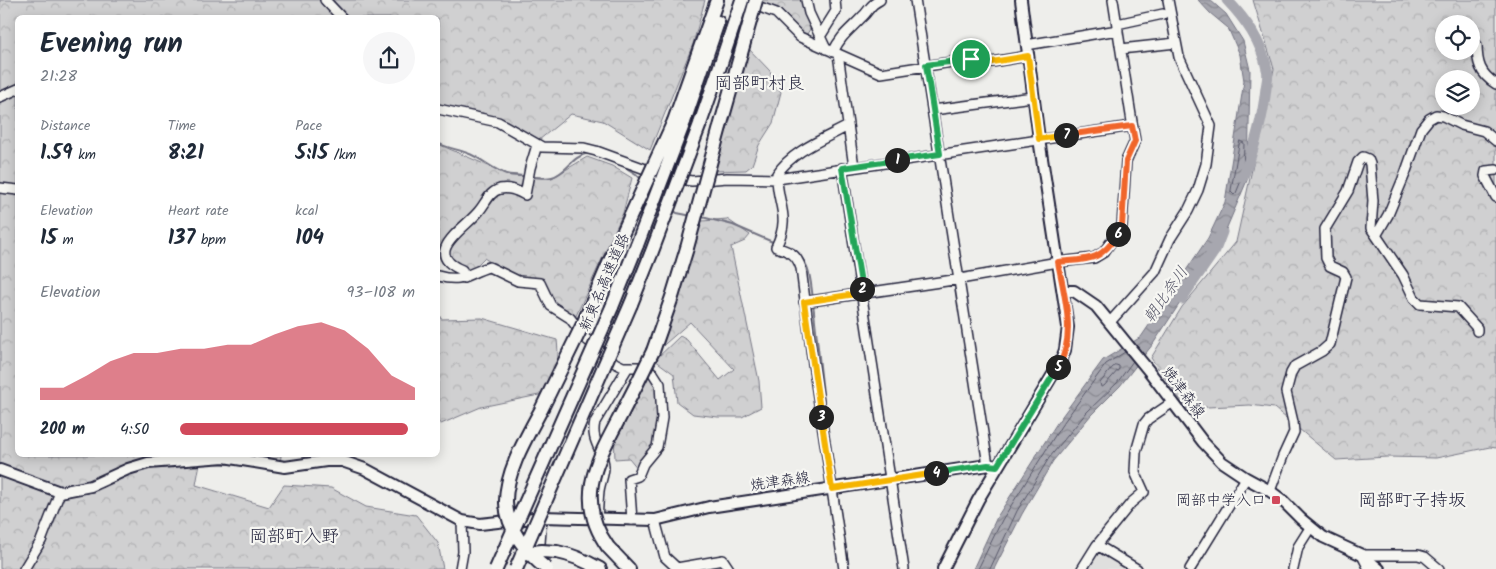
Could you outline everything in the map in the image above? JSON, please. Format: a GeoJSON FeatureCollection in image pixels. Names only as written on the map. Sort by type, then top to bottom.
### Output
{"type":"FeatureCollection","features":[{"type":"Feature","properties":{"kind":"highway"},"geometry":{"type":"LineString","coordinates":[[700,62],[717,0]]}},
{"type":"Feature","properties":{"kind":"highway","name":"新東名高速道路"},"geometry":{"type":"LineString","coordinates":[[496,569],[612,307],[637,245],[700,62],[725,0]]}},
{"type":"Feature","properties":{"kind":"highway"},"geometry":{"type":"LineString","coordinates":[[516,569],[651,254],[700,124],[742,0]]}},
{"type":"Feature","properties":{"kind":"highway"},"geometry":{"type":"LineString","coordinates":[[630,569],[608,547],[594,523],[591,504],[594,474],[604,448],[653,351],[672,297],[756,0]]}},
{"type":"Feature","properties":{"kind":"highway"},"geometry":{"type":"LineString","coordinates":[[548,569],[529,553],[516,534],[508,512],[507,494],[513,469],[583,324],[610,261],[679,121]]}},
{"type":"Feature","properties":{"kind":"highway"},"geometry":{"type":"LineString","coordinates":[[489,569],[500,560],[530,552],[568,554],[600,569]]}},
{"type":"Feature","properties":{"kind":"main road"},"geometry":{"type":"LineString","coordinates":[[943,569],[993,466],[1061,362],[1065,350],[1068,326],[1039,139],[1021,0]]}},
{"type":"Feature","properties":{"kind":"main road","name":"焼津森線"},"geometry":{"type":"LineString","coordinates":[[1063,291],[1074,291],[1096,306],[1150,372],[1210,451],[1232,469],[1282,500],[1310,528],[1323,537],[1362,555],[1379,569]]}},
{"type":"Feature","properties":{"kind":"main road","name":"焼津森線"},"geometry":{"type":"LineString","coordinates":[[60,492],[91,486],[128,469],[148,463],[224,457],[286,467],[327,458],[350,463],[365,469],[462,521],[480,524],[542,517],[655,520],[709,507],[890,479],[993,466]]}},
{"type":"Feature","properties":{"kind":"main road"},"geometry":{"type":"LineString","coordinates":[[0,470],[60,492]]}},
{"type":"Feature","properties":{"kind":"street"},"geometry":{"type":"LineString","coordinates":[[325,0],[339,15]]}},
{"type":"Feature","properties":{"kind":"street"},"geometry":{"type":"LineString","coordinates":[[742,0],[776,13],[800,37],[881,74],[971,59],[1000,62],[1028,56]]}},
{"type":"Feature","properties":{"kind":"street"},"geometry":{"type":"LineString","coordinates":[[806,0],[809,13],[832,52],[848,126],[854,167]]}},
{"type":"Feature","properties":{"kind":"street"},"geometry":{"type":"LineString","coordinates":[[821,35],[836,11],[835,0]]}},
{"type":"Feature","properties":{"kind":"street"},"geometry":{"type":"LineString","coordinates":[[832,52],[840,38],[862,18],[872,4],[880,0]]}},
{"type":"Feature","properties":{"kind":"street"},"geometry":{"type":"LineString","coordinates":[[915,0],[960,279],[993,466]]}},
{"type":"Feature","properties":{"kind":"street"},"geometry":{"type":"LineString","coordinates":[[804,302],[1094,258],[1101,255],[1122,226],[1126,161],[1135,141],[1114,0]]}},
{"type":"Feature","properties":{"kind":"street"},"geometry":{"type":"LineString","coordinates":[[1112,324],[1154,272],[1170,239],[1198,190],[1206,164],[1211,126],[1183,67],[1176,43],[1168,0]]}},
{"type":"Feature","properties":{"kind":"street"},"geometry":{"type":"LineString","coordinates":[[1026,46],[1117,27],[1163,14]]}},
{"type":"Feature","properties":{"kind":"street"},"geometry":{"type":"LineString","coordinates":[[1121,49],[1176,43]]}},
{"type":"Feature","properties":{"kind":"street"},"geometry":{"type":"LineString","coordinates":[[1477,60],[1482,72],[1496,84]]}},
{"type":"Feature","properties":{"kind":"street"},"geometry":{"type":"LineString","coordinates":[[0,97],[15,90]]}},
{"type":"Feature","properties":{"kind":"street"},"geometry":{"type":"LineString","coordinates":[[933,110],[1033,97]]}},
{"type":"Feature","properties":{"kind":"street"},"geometry":{"type":"LineString","coordinates":[[440,109],[498,122],[542,147],[584,148],[670,178],[692,181],[727,178],[777,179],[1132,126]]}},
{"type":"Feature","properties":{"kind":"street"},"geometry":{"type":"LineString","coordinates":[[1377,234],[1388,215],[1421,129],[1429,119],[1436,115],[1443,116],[1461,125],[1484,131],[1496,141]]}},
{"type":"Feature","properties":{"kind":"street"},"geometry":{"type":"LineString","coordinates":[[844,569],[804,302],[801,268],[796,256],[776,246],[781,236],[784,219],[777,174],[783,165],[795,155],[848,126]]}},
{"type":"Feature","properties":{"kind":"street"},"geometry":{"type":"LineString","coordinates":[[464,278],[462,270],[448,263],[446,258],[448,242],[479,212],[492,192],[508,188],[526,195],[530,168],[537,145]]}},
{"type":"Feature","properties":{"kind":"street"},"geometry":{"type":"LineString","coordinates":[[1270,491],[1294,432],[1294,422],[1286,392],[1291,373],[1295,366],[1322,351],[1330,344],[1336,324],[1346,277],[1343,272],[1330,266],[1326,258],[1325,228],[1348,191],[1358,162],[1363,157],[1368,159],[1370,164],[1373,201],[1371,228],[1377,234],[1403,275],[1414,298],[1420,304],[1458,307],[1477,328],[1477,331]]}},
{"type":"Feature","properties":{"kind":"street"},"geometry":{"type":"LineString","coordinates":[[842,168],[904,569]]}},
{"type":"Feature","properties":{"kind":"street"},"geometry":{"type":"LineString","coordinates":[[1496,170],[1486,171],[1485,176],[1496,197]]}},
{"type":"Feature","properties":{"kind":"street"},"geometry":{"type":"LineString","coordinates":[[0,188],[15,190]]}},
{"type":"Feature","properties":{"kind":"street"},"geometry":{"type":"LineString","coordinates":[[440,276],[464,278],[489,267],[518,281],[540,283],[552,306],[570,318],[586,338],[615,363],[623,367],[648,370],[653,373],[660,384],[662,418],[657,447],[643,464],[638,476],[629,479],[632,520]]}},
{"type":"Feature","properties":{"kind":"street"},"geometry":{"type":"LineString","coordinates":[[597,519],[599,490],[604,468],[602,457],[594,440],[593,430],[595,422],[628,367]]}},
{"type":"Feature","properties":{"kind":"street"},"geometry":{"type":"LineString","coordinates":[[1082,569],[1131,503],[1144,492],[1135,472],[1136,452],[1144,424],[1148,419],[1173,402]]}},
{"type":"Feature","properties":{"kind":"street"},"geometry":{"type":"LineString","coordinates":[[1190,569],[1246,478]]}},
{"type":"Feature","properties":{"kind":"street"},"geometry":{"type":"LineString","coordinates":[[24,569],[41,541],[60,492]]}},
{"type":"Feature","properties":{"kind":"street"},"geometry":{"type":"LineString","coordinates":[[539,569],[542,517]]}},
{"type":"Feature","properties":{"kind":"street"},"geometry":{"type":"LineString","coordinates":[[655,520],[665,557],[677,569],[723,560],[729,569]]}},
{"type":"Feature","properties":{"kind":"street"},"geometry":{"type":"LineString","coordinates":[[460,569],[463,552],[462,521]]}},
{"type":"Feature","properties":{"kind":"street"},"geometry":{"type":"LineString","coordinates":[[1293,569],[1298,548],[1310,528]]}},
{"type":"Feature","properties":{"kind":"street"},"geometry":{"type":"LineString","coordinates":[[1098,545],[1137,569]]}},
{"type":"Feature","properties":{"kind":"street"},"geometry":{"type":"LineString","coordinates":[[1369,569],[1362,555],[1418,555],[1425,557],[1439,569]]}},
{"type":"Feature","properties":{"kind":"shaded area"},"geometry":{"type":"Polygon","coordinates":[[[1098,550],[1131,569],[1086,569],[1098,550]]]}},
{"type":"Feature","properties":{"kind":"green space"},"geometry":{"type":"Polygon","coordinates":[[[0,0],[705,0],[693,44],[650,150],[603,121],[571,114],[539,140],[483,113],[440,104],[440,15],[15,15],[15,457],[281,457],[280,467],[200,463],[196,485],[269,507],[284,485],[331,488],[366,507],[416,515],[438,543],[443,569],[0,569],[0,0]]]}},
{"type":"Feature","properties":{"kind":"green space"},"geometry":{"type":"Polygon","coordinates":[[[763,0],[801,0],[812,26],[805,37],[782,11],[762,4],[763,0]]]}},
{"type":"Feature","properties":{"kind":"green space"},"geometry":{"type":"Polygon","coordinates":[[[1253,0],[1496,0],[1496,448],[1490,447],[1436,458],[1387,457],[1336,460],[1274,408],[1250,405],[1186,408],[1151,358],[1182,307],[1236,242],[1274,69],[1253,0]]]}},
{"type":"Feature","properties":{"kind":"green space"},"geometry":{"type":"Polygon","coordinates":[[[748,48],[770,71],[774,82],[781,92],[773,123],[759,145],[752,165],[746,170],[714,171],[748,48]]]}},
{"type":"Feature","properties":{"kind":"green space"},"geometry":{"type":"Polygon","coordinates":[[[440,145],[507,174],[552,178],[587,157],[612,166],[632,178],[623,213],[575,318],[554,305],[542,282],[514,277],[484,258],[471,271],[444,261],[440,250],[440,145]]]}},
{"type":"Feature","properties":{"kind":"green space"},"geometry":{"type":"Polygon","coordinates":[[[727,219],[750,235],[745,241],[731,247],[759,381],[761,407],[742,417],[693,414],[677,402],[674,374],[655,360],[680,336],[687,340],[720,380],[734,369],[690,322],[658,350],[702,221],[727,219]]]}},
{"type":"Feature","properties":{"kind":"green space"},"geometry":{"type":"Polygon","coordinates":[[[440,317],[441,319],[482,318],[557,340],[558,357],[556,370],[539,395],[481,407],[441,424],[440,317]]]}},
{"type":"Feature","properties":{"kind":"green space"},"geometry":{"type":"Polygon","coordinates":[[[647,371],[658,386],[660,420],[655,450],[638,469],[629,458],[615,459],[614,437],[647,371]]]}},
{"type":"Feature","properties":{"kind":"water"},"geometry":{"type":"Polygon","coordinates":[[[1198,0],[1210,0],[1226,14],[1243,41],[1250,70],[1248,178],[1222,239],[1153,344],[1120,386],[1091,415],[1053,461],[1022,514],[994,569],[973,569],[997,517],[1057,423],[1103,360],[1141,337],[1208,238],[1225,202],[1244,81],[1240,55],[1228,28],[1198,0]]]}},
{"type":"Feature","properties":{"kind":"waterway"},"geometry":{"type":"LineString","coordinates":[[332,0],[346,15]]}},
{"type":"Feature","properties":{"kind":"waterway","name":"朝比奈川"},"geometry":{"type":"LineString","coordinates":[[1227,0],[1257,40],[1268,74],[1260,122],[1243,177]]}},
{"type":"Feature","properties":{"kind":"waterway"},"geometry":{"type":"LineString","coordinates":[[440,144],[472,155],[498,171],[511,175],[525,176]]}},
{"type":"Feature","properties":{"kind":"waterway"},"geometry":{"type":"LineString","coordinates":[[532,177],[547,178],[557,175],[577,158],[588,153]]}},
{"type":"Feature","properties":{"kind":"waterway"},"geometry":{"type":"LineString","coordinates":[[618,163],[641,179]]}},
{"type":"Feature","properties":{"kind":"waterway"},"geometry":{"type":"LineString","coordinates":[[673,210],[677,213],[692,216]]}},
{"type":"Feature","properties":{"kind":"waterway"},"geometry":{"type":"LineString","coordinates":[[702,217],[733,225],[775,243]]}},
{"type":"Feature","properties":{"kind":"waterway","name":"朝比奈川"},"geometry":{"type":"LineString","coordinates":[[1181,299],[1215,250],[1222,232]]}},
{"type":"Feature","properties":{"kind":"waterway"},"geometry":{"type":"LineString","coordinates":[[793,250],[803,260],[809,272],[813,299]]}},
{"type":"Feature","properties":{"kind":"waterway"},"geometry":{"type":"LineString","coordinates":[[813,303],[826,420],[836,485]]}},
{"type":"Feature","properties":{"kind":"waterway"},"geometry":{"type":"LineString","coordinates":[[837,492],[849,569]]}},
{"type":"Feature","properties":{"kind":"place","name":"岡部中学入口"},"geometry":{"type":"Point","coordinates":[1276,500]}},
{"type":"Feature","properties":{"kind":"district","name":"岡部町村良"},"geometry":{"type":"Point","coordinates":[759,83]}},
{"type":"Feature","properties":{"kind":"district","name":"岡部町子持坂"},"geometry":{"type":"Point","coordinates":[1412,500]}},
{"type":"Feature","properties":{"kind":"district","name":"岡部町入野"},"geometry":{"type":"Point","coordinates":[294,536]}},
{"type":"Feature","properties":{"kind":"route"},"geometry":{"type":"LineString","coordinates":[[1028,56],[1039,139],[1132,126],[1135,141],[1126,161],[1122,226],[1101,255],[1094,258],[1058,262],[1068,326],[1065,350],[1061,362],[997,466],[988,465],[832,489],[804,302],[862,293],[842,168],[940,154],[926,65],[971,59],[1000,62],[1028,56]]}}]}
